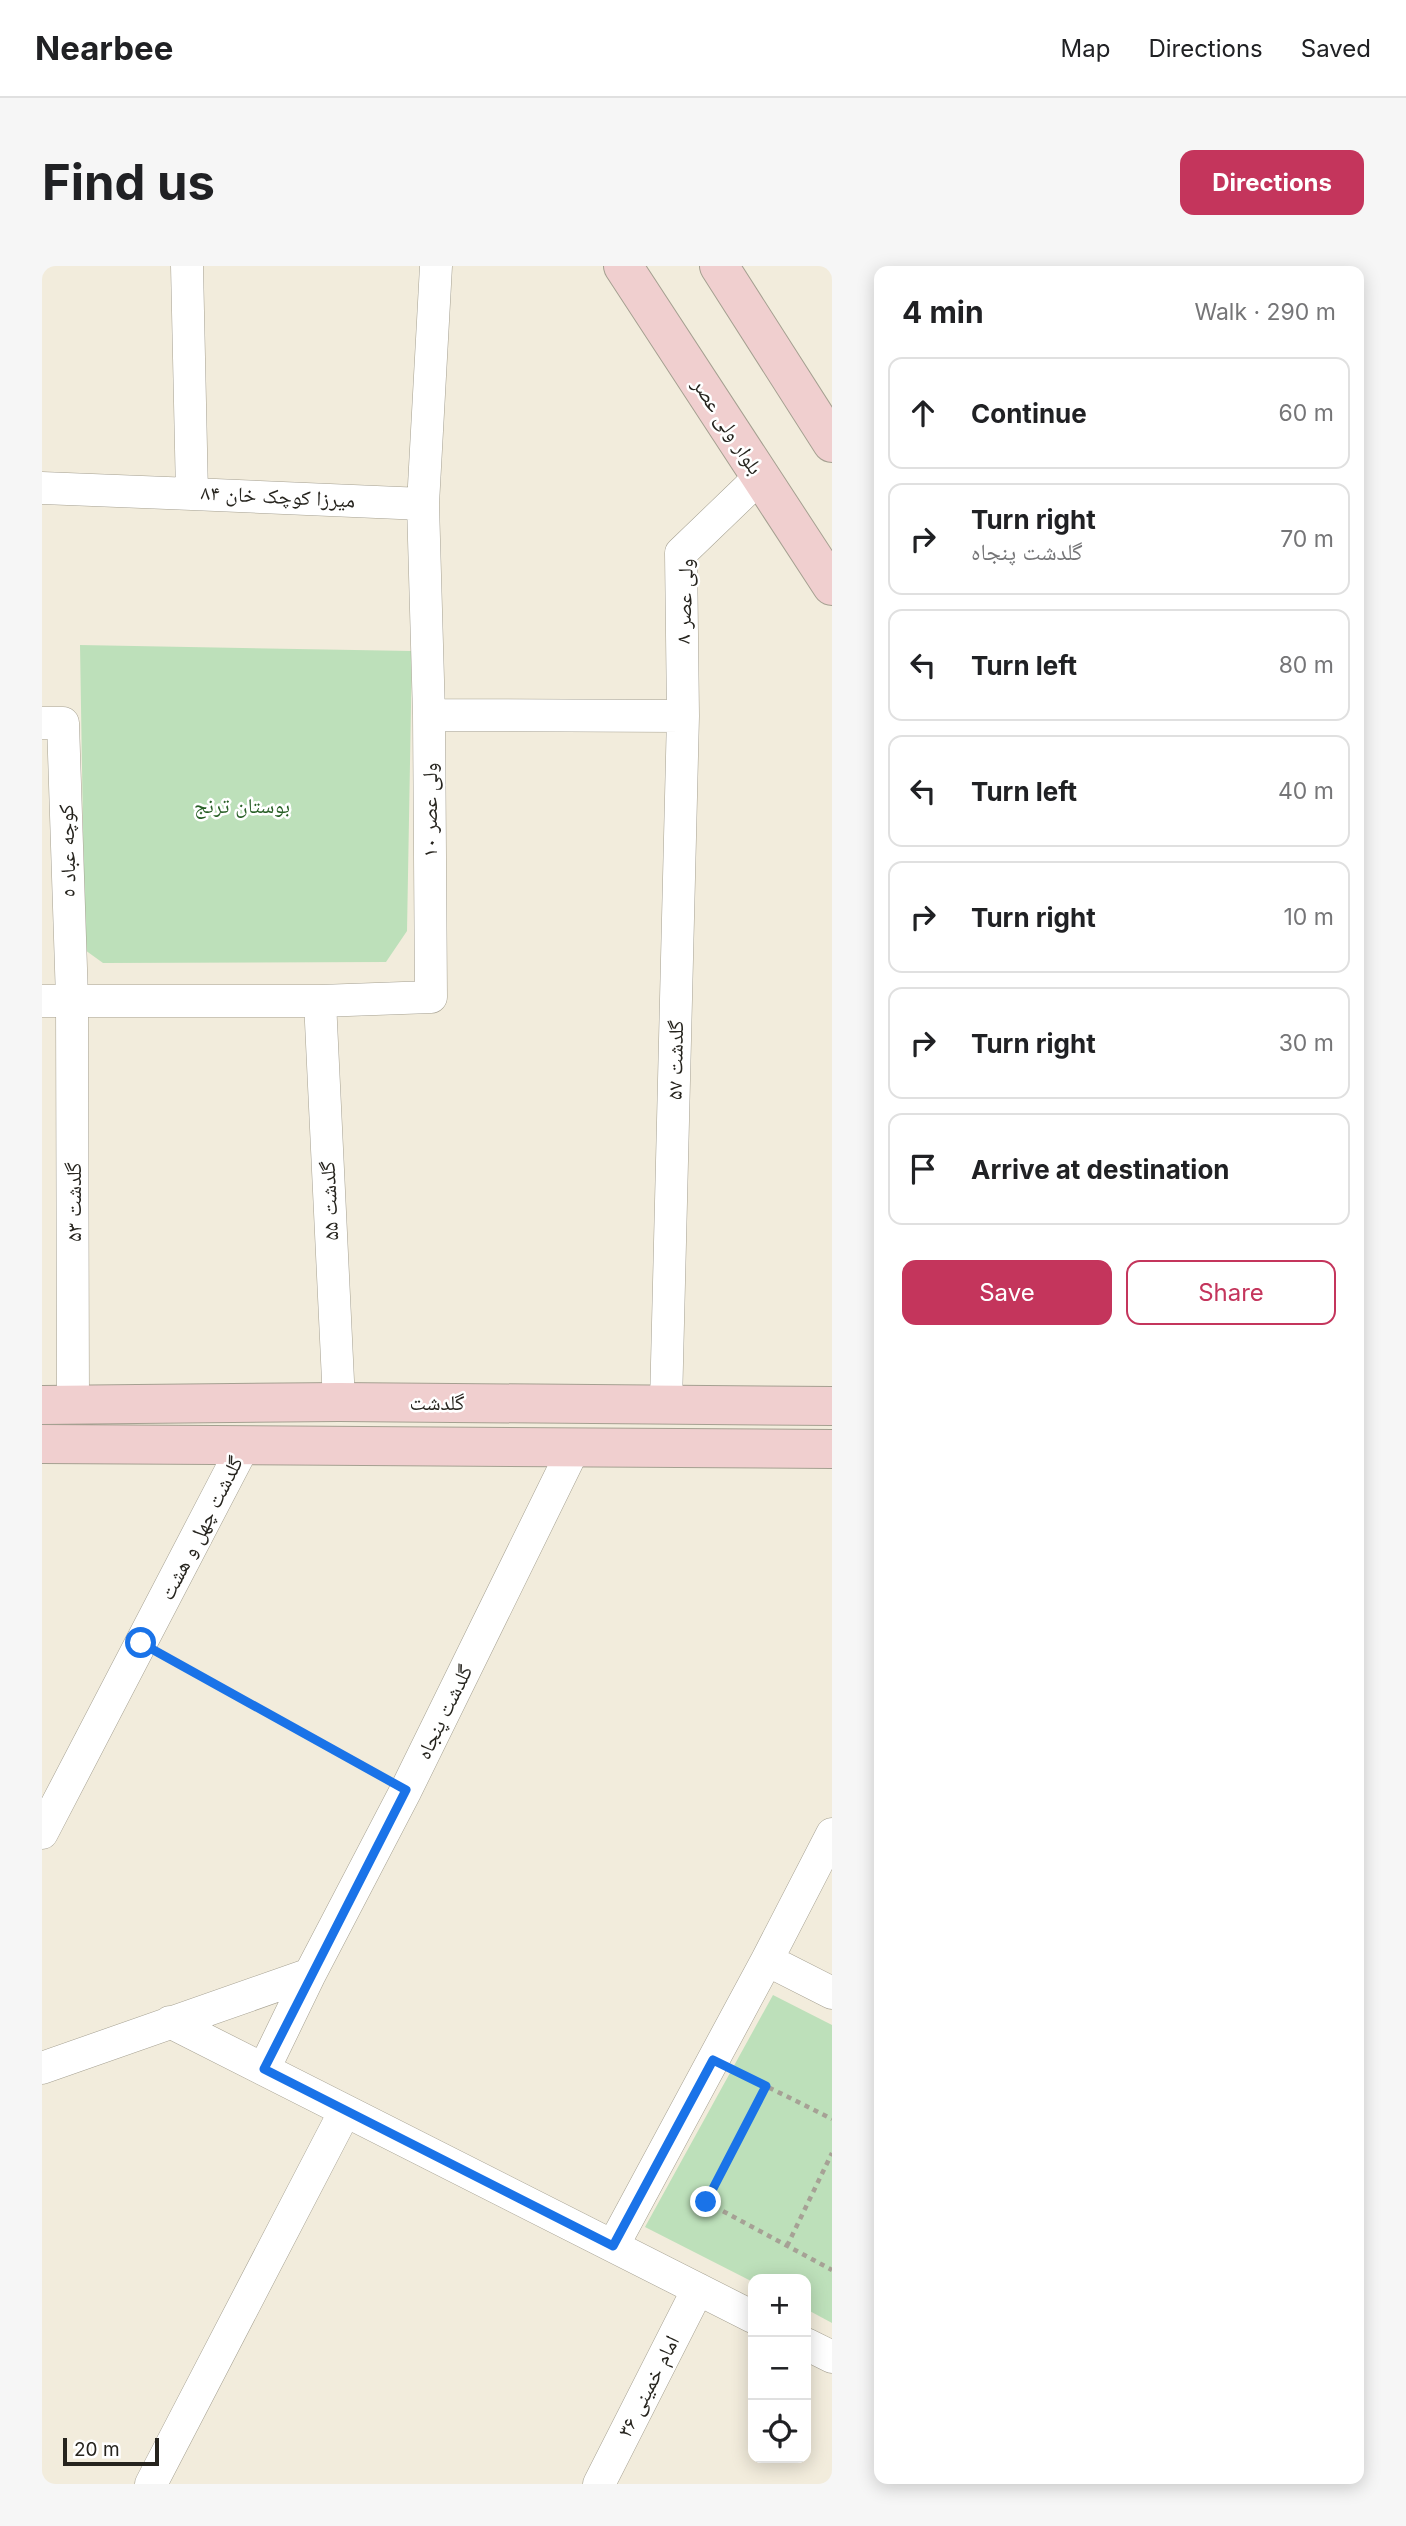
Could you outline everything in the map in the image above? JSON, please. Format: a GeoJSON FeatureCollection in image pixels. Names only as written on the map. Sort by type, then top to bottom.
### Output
{"type":"FeatureCollection","features":[{"type":"Feature","properties":{"kind":"street","name":"میرزا کوچک خان ۸۴"},"geometry":{"type":"LineString","coordinates":[[187,266],[192,494],[422,504]]}},
{"type":"Feature","properties":{"kind":"street","name":"ولی عصر ۱۰"},"geometry":{"type":"LineString","coordinates":[[57,1000],[320,1001],[431,997],[429,715],[422,504],[436,266]]}},
{"type":"Feature","properties":{"kind":"street"},"geometry":{"type":"LineString","coordinates":[[594,266],[661,324]]}},
{"type":"Feature","properties":{"kind":"street","name":"بلوار ولی عصر"},"geometry":{"type":"LineString","coordinates":[[623,266],[832,586]]}},
{"type":"Feature","properties":{"kind":"street"},"geometry":{"type":"LineString","coordinates":[[719,266],[832,443]]}},
{"type":"Feature","properties":{"kind":"street","name":"ولی عصر ۸"},"geometry":{"type":"LineString","coordinates":[[683,716],[681,553],[761,476]]}},
{"type":"Feature","properties":{"kind":"street"},"geometry":{"type":"LineString","coordinates":[[42,488],[192,494]]}},
{"type":"Feature","properties":{"kind":"street"},"geometry":{"type":"LineString","coordinates":[[429,715],[683,716]]}},
{"type":"Feature","properties":{"kind":"street","name":"گلدشت ۵۷"},"geometry":{"type":"LineString","coordinates":[[666,1404],[683,716]]}},
{"type":"Feature","properties":{"kind":"street","name":"كوچه عباد ٥"},"geometry":{"type":"LineString","coordinates":[[42,723],[63,723],[57,1000]]}},
{"type":"Feature","properties":{"kind":"street","name":"گلدشت ۵۳"},"geometry":{"type":"LineString","coordinates":[[57,1000],[58,1405]]}},
{"type":"Feature","properties":{"kind":"street","name":"گلدشت ۵۵"},"geometry":{"type":"LineString","coordinates":[[320,1001],[338,1402]]}},
{"type":"Feature","properties":{"kind":"street","name":"گلدشت"},"geometry":{"type":"LineString","coordinates":[[58,1405],[338,1402],[832,1406]]}},
{"type":"Feature","properties":{"kind":"street"},"geometry":{"type":"LineString","coordinates":[[42,1444],[832,1449]]}},
{"type":"Feature","properties":{"kind":"street","name":"گلدشت چهل و هشت"},"geometry":{"type":"LineString","coordinates":[[42,1833],[243,1447]]}},
{"type":"Feature","properties":{"kind":"street","name":"گلدشت پنجاه"},"geometry":{"type":"LineString","coordinates":[[264,2069],[406,1790],[574,1448]]}},
{"type":"Feature","properties":{"kind":"street"},"geometry":{"type":"LineString","coordinates":[[613,2246],[832,1833]]}},
{"type":"Feature","properties":{"kind":"street"},"geometry":{"type":"LineString","coordinates":[[766,1960],[832,1993]]}},
{"type":"Feature","properties":{"kind":"street"},"geometry":{"type":"LineString","coordinates":[[42,2068],[310,1974]]}},
{"type":"Feature","properties":{"kind":"street"},"geometry":{"type":"LineString","coordinates":[[170,2022],[748,2314]]}},
{"type":"Feature","properties":{"kind":"street"},"geometry":{"type":"LineString","coordinates":[[151,2484],[345,2111]]}},
{"type":"Feature","properties":{"kind":"street","name":"امام خمینی ۳۶"},"geometry":{"type":"LineString","coordinates":[[599,2484],[698,2289]]}},
{"type":"Feature","properties":{"kind":"street"},"geometry":{"type":"LineString","coordinates":[[811,2346],[832,2357]]}},
{"type":"Feature","properties":{"kind":"path"},"geometry":{"type":"LineString","coordinates":[[141,1643],[406,1790]]}},
{"type":"Feature","properties":{"kind":"path"},"geometry":{"type":"LineString","coordinates":[[713,2060],[832,2119]]}},
{"type":"Feature","properties":{"kind":"path"},"geometry":{"type":"LineString","coordinates":[[766,2086],[706,2202],[832,2270]]}},
{"type":"Feature","properties":{"kind":"path"},"geometry":{"type":"LineString","coordinates":[[787,2246],[832,2153]]}},
{"type":"Feature","properties":{"kind":"green space","name":"بوستان ترنج"},"geometry":{"type":"Polygon","coordinates":[[[80,645],[412,651],[407,931],[386,962],[103,963],[85,950],[80,645]]]}},
{"type":"Feature","properties":{"kind":"green space"},"geometry":{"type":"Polygon","coordinates":[[[773,1995],[832,2025],[832,2323],[811,2312],[811,2274],[748,2274],[748,2279],[645,2227],[773,1995]]]}},
{"type":"Feature","properties":{"kind":"route"},"geometry":{"type":"LineString","coordinates":[[141,1643],[406,1790],[264,2069],[613,2246],[713,2060],[766,2086],[706,2202]]}}]}
